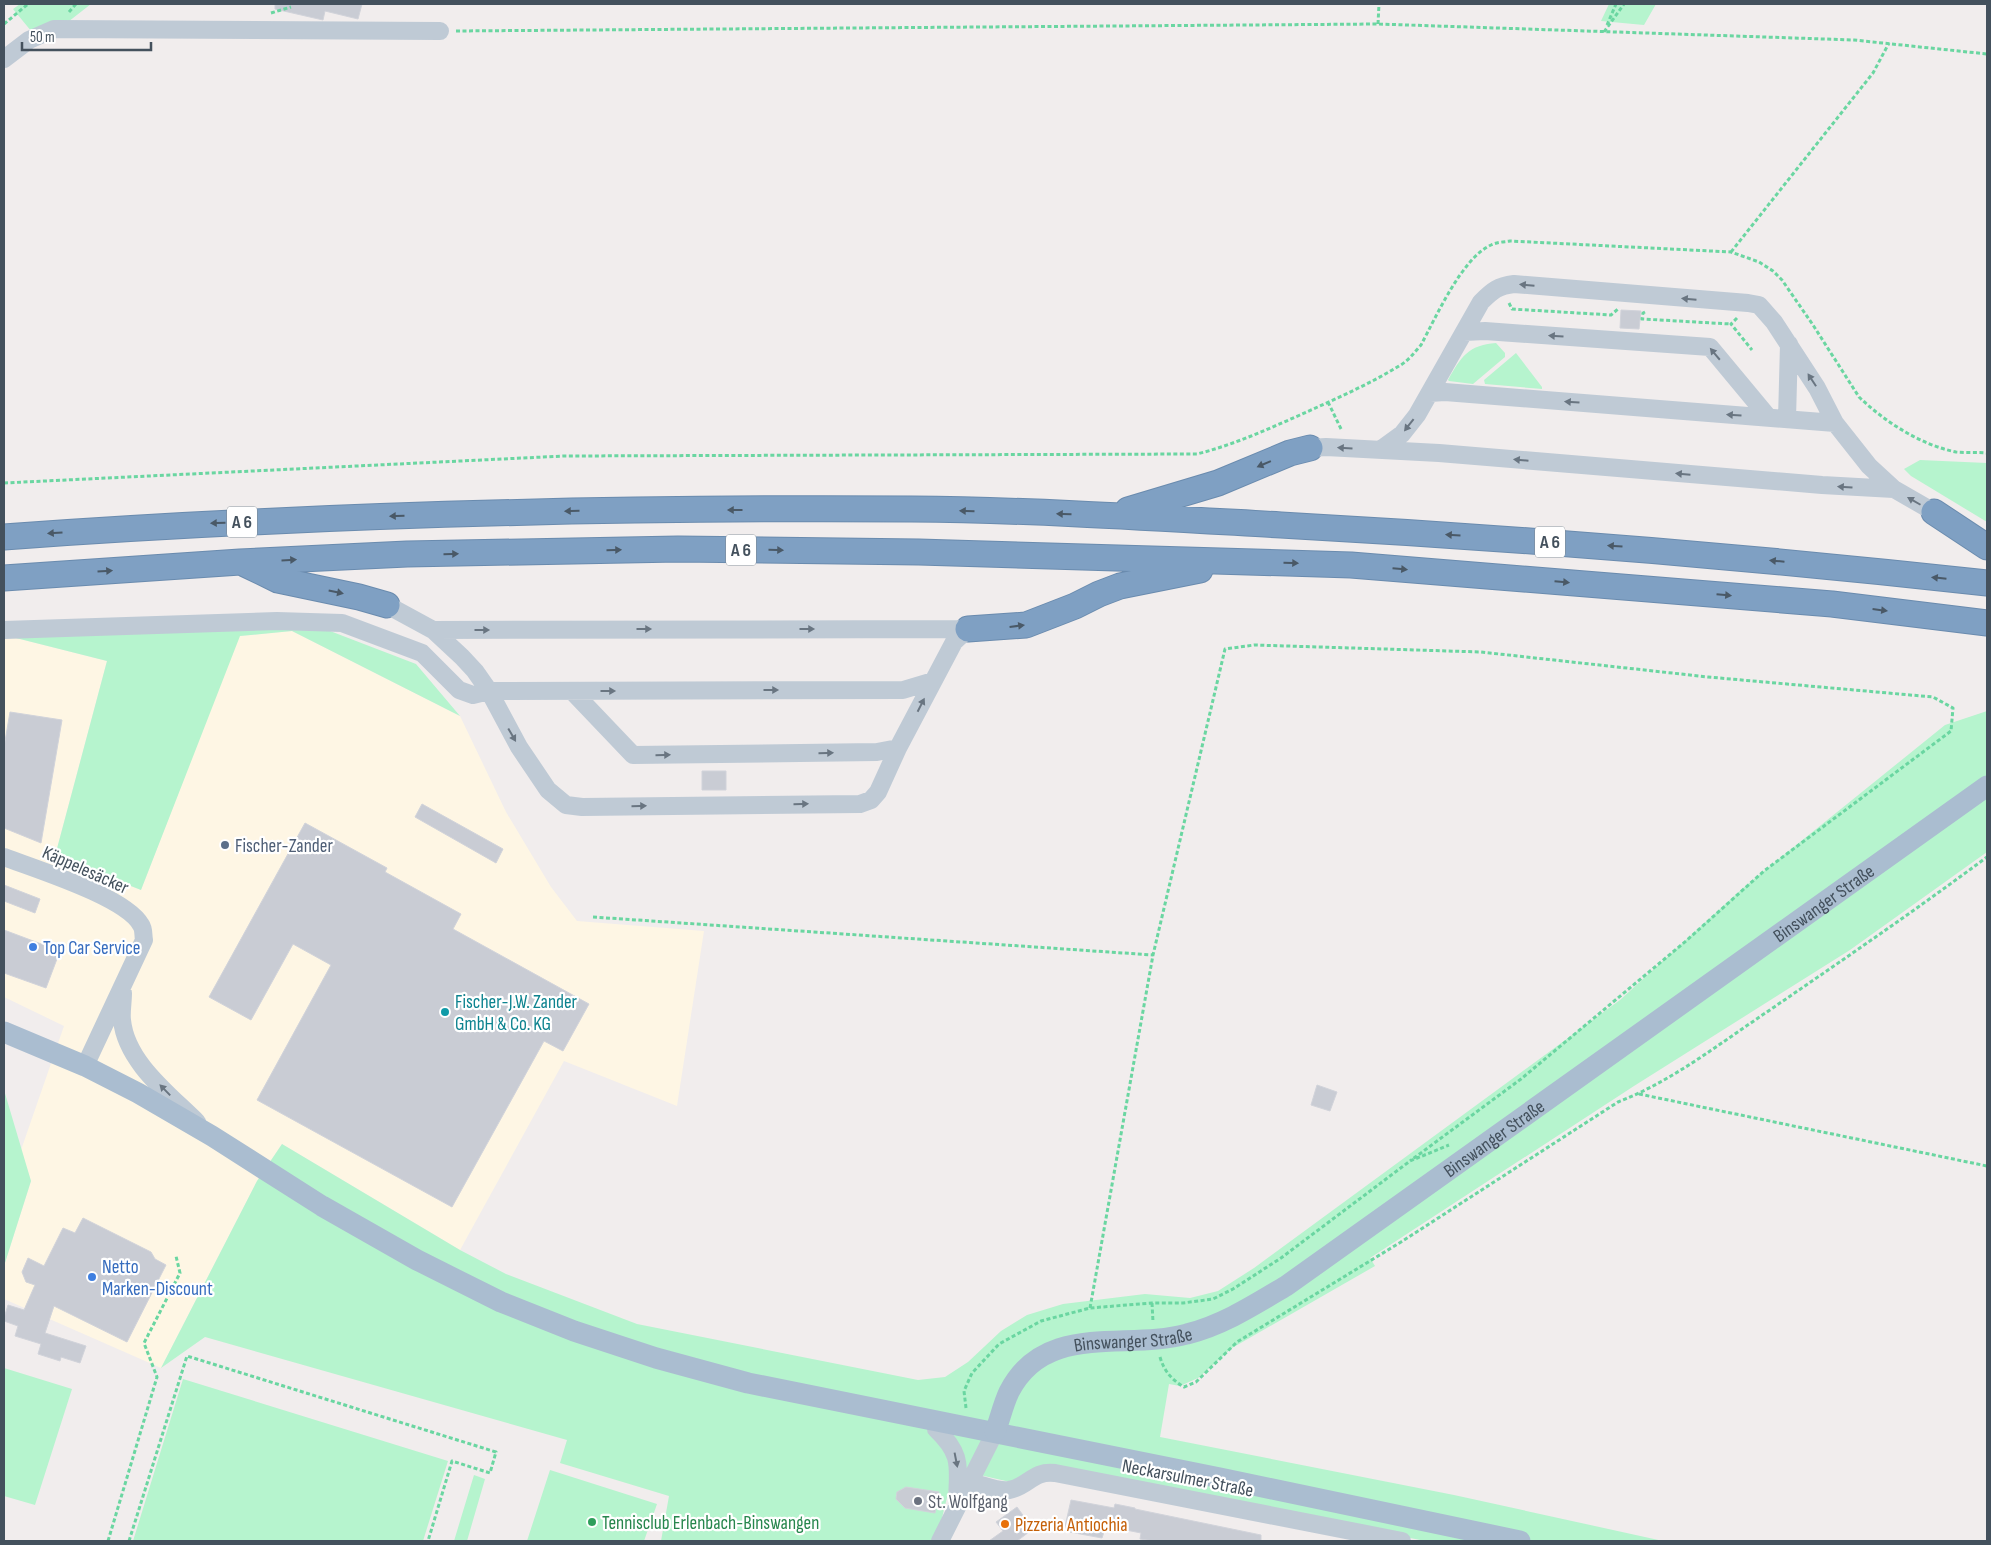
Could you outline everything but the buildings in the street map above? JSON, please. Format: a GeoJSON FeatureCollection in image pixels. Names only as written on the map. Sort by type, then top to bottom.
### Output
{"type":"FeatureCollection","features":[{"type":"Feature","properties":{"kind":"highway"},"geometry":{"type":"LineString","coordinates":[[1112,515],[1218,483],[1290,453],[1310,448]]}},
{"type":"Feature","properties":{"kind":"highway","name":"A 6"},"geometry":{"type":"LineString","coordinates":[[4,536],[168,525],[481,513],[914,509],[1112,515],[1407,532],[1648,549],[1987,583]]}},
{"type":"Feature","properties":{"kind":"highway"},"geometry":{"type":"LineString","coordinates":[[1934,512],[1987,548]]}},
{"type":"Feature","properties":{"kind":"highway","name":"A 6"},"geometry":{"type":"LineString","coordinates":[[4,578],[240,562],[408,554],[678,549],[919,552],[1352,565],[1822,604],[1987,623]]}},
{"type":"Feature","properties":{"kind":"highway"},"geometry":{"type":"LineString","coordinates":[[968,629],[1026,625],[1120,586],[1242,561]]}},
{"type":"Feature","properties":{"kind":"highway"},"geometry":{"type":"LineString","coordinates":[[240,562],[278,580],[359,597],[387,606]]}},
{"type":"Feature","properties":{"kind":"main road","name":"Binswanger Straße"},"geometry":{"type":"LineString","coordinates":[[996,1432],[1008,1393],[1019,1376],[1036,1360],[1056,1349],[1088,1342],[1154,1339],[1186,1335],[1221,1323],[1252,1307],[1286,1286],[1987,786]]}},
{"type":"Feature","properties":{"kind":"main road"},"geometry":{"type":"LineString","coordinates":[[4,1032],[85,1066],[138,1093],[212,1136],[322,1206],[417,1260],[501,1302],[574,1331],[656,1358],[748,1383],[968,1426],[1520,1541]]}},
{"type":"Feature","properties":{"kind":"street"},"geometry":{"type":"LineString","coordinates":[[4,59],[29,40],[54,29],[440,31]]}},
{"type":"Feature","properties":{"kind":"street"},"geometry":{"type":"LineString","coordinates":[[1380,450],[1402,434],[1417,415],[1481,302],[1492,291],[1501,286],[1514,284],[1752,304],[1759,305],[1765,310],[1817,388],[1835,423],[1869,466],[1894,489],[1934,512]]}},
{"type":"Feature","properties":{"kind":"street"},"geometry":{"type":"LineString","coordinates":[[1464,332],[1485,331],[1710,347],[1770,418]]}},
{"type":"Feature","properties":{"kind":"street"},"geometry":{"type":"LineString","coordinates":[[1788,419],[1789,344]]}},
{"type":"Feature","properties":{"kind":"street"},"geometry":{"type":"LineString","coordinates":[[1430,393],[1445,392],[1835,423]]}},
{"type":"Feature","properties":{"kind":"street"},"geometry":{"type":"LineString","coordinates":[[1310,448],[1439,453],[1822,485],[1894,489]]}},
{"type":"Feature","properties":{"kind":"street"},"geometry":{"type":"LineString","coordinates":[[387,606],[433,630],[475,671],[489,691],[519,747],[548,790],[566,805],[582,807],[860,804],[871,800],[878,792],[898,748],[954,642],[968,629]]}},
{"type":"Feature","properties":{"kind":"street"},"geometry":{"type":"LineString","coordinates":[[4,630],[277,621],[342,623],[422,653],[459,690],[473,695],[489,691],[903,690],[933,681]]}},
{"type":"Feature","properties":{"kind":"street"},"geometry":{"type":"LineString","coordinates":[[433,630],[968,629]]}},
{"type":"Feature","properties":{"kind":"street"},"geometry":{"type":"LineString","coordinates":[[572,691],[633,755],[877,752],[898,748]]}},
{"type":"Feature","properties":{"kind":"street","name":"Käppelesäcker"},"geometry":{"type":"LineString","coordinates":[[4,857],[111,899],[133,914],[142,926],[144,940],[85,1066]]}},
{"type":"Feature","properties":{"kind":"street"},"geometry":{"type":"LineString","coordinates":[[123,988],[122,1021],[127,1041],[137,1061],[212,1136]]}},
{"type":"Feature","properties":{"kind":"street"},"geometry":{"type":"LineString","coordinates":[[938,1420],[936,1429],[953,1447],[958,1459],[957,1507]]}},
{"type":"Feature","properties":{"kind":"street"},"geometry":{"type":"LineString","coordinates":[[940,1541],[996,1432]]}},
{"type":"Feature","properties":{"kind":"street","name":"Neckarsulmer Straße"},"geometry":{"type":"LineString","coordinates":[[970,1482],[1006,1491],[1016,1489],[1037,1474],[1055,1473],[1402,1541]]}},
{"type":"Feature","properties":{"kind":"path"},"geometry":{"type":"LineString","coordinates":[[4,24],[28,4]]}},
{"type":"Feature","properties":{"kind":"path"},"geometry":{"type":"LineString","coordinates":[[1378,24],[1379,4]]}},
{"type":"Feature","properties":{"kind":"path"},"geometry":{"type":"LineString","coordinates":[[1603,32],[1616,4]]}},
{"type":"Feature","properties":{"kind":"path"},"geometry":{"type":"LineString","coordinates":[[1603,32],[1624,4]]}},
{"type":"Feature","properties":{"kind":"path"},"geometry":{"type":"LineString","coordinates":[[440,31],[1378,24],[1844,40],[1987,54]]}},
{"type":"Feature","properties":{"kind":"path"},"geometry":{"type":"LineString","coordinates":[[1731,252],[1873,73],[1889,43]]}},
{"type":"Feature","properties":{"kind":"path"},"geometry":{"type":"LineString","coordinates":[[4,483],[564,456],[1197,454],[1224,448],[1328,402],[1400,366],[1421,345],[1466,266],[1482,250],[1492,244],[1510,241],[1731,252],[1758,262],[1773,271],[1782,280],[1859,397],[1868,406],[1919,440],[1956,452],[1987,453]]}},
{"type":"Feature","properties":{"kind":"path"},"geometry":{"type":"LineString","coordinates":[[1651,307],[1643,314],[1642,319],[1731,324],[1752,304]]}},
{"type":"Feature","properties":{"kind":"path"},"geometry":{"type":"LineString","coordinates":[[1512,309],[1611,316],[1622,305]]}},
{"type":"Feature","properties":{"kind":"path"},"geometry":{"type":"LineString","coordinates":[[1731,324],[1752,350]]}},
{"type":"Feature","properties":{"kind":"path"},"geometry":{"type":"LineString","coordinates":[[1328,402],[1343,433],[1347,448]]}},
{"type":"Feature","properties":{"kind":"path"},"geometry":{"type":"LineString","coordinates":[[968,1426],[964,1391],[972,1373],[999,1344],[1040,1321],[1090,1308],[1152,1303],[1183,1303],[1213,1298],[1233,1289],[1281,1258],[1521,1079],[1686,941],[1764,870],[1951,731],[1953,708],[1933,696],[1708,677],[1480,652],[1254,645],[1224,649],[1153,954],[1090,1308]]}},
{"type":"Feature","properties":{"kind":"path"},"geometry":{"type":"LineString","coordinates":[[1152,1303],[1154,1339],[1162,1365],[1173,1380],[1184,1386],[1196,1382],[1237,1342],[1400,1242],[1618,1102],[1639,1094],[1694,1061],[1906,916],[1987,857]]}},
{"type":"Feature","properties":{"kind":"path"},"geometry":{"type":"LineString","coordinates":[[593,917],[1153,954]]}},
{"type":"Feature","properties":{"kind":"path"},"geometry":{"type":"LineString","coordinates":[[1639,1094],[1987,1166]]}},
{"type":"Feature","properties":{"kind":"path"},"geometry":{"type":"LineString","coordinates":[[1410,1161],[1456,1142]]}},
{"type":"Feature","properties":{"kind":"path"},"geometry":{"type":"LineString","coordinates":[[108,1541],[157,1377],[144,1343],[180,1273],[176,1256]]}},
{"type":"Feature","properties":{"kind":"path"},"geometry":{"type":"LineString","coordinates":[[129,1541],[188,1356],[496,1452],[490,1473],[452,1460],[428,1541]]}},
{"type":"Feature","properties":{"kind":"shaded area"},"geometry":{"type":"Polygon","coordinates":[[[292,631],[460,716],[506,812],[551,887],[577,921],[704,931],[677,1106],[564,1061],[460,1250],[282,1144],[257,1181],[161,1368],[4,1299],[4,1266],[31,1181],[21,1150],[64,1026],[4,997],[4,638],[12,637],[107,661],[55,856],[141,890],[239,636],[292,631]]]}},
{"type":"Feature","properties":{"kind":"green space"},"geometry":{"type":"Polygon","coordinates":[[[20,4],[91,4],[41,43],[13,9],[20,4]]]}},
{"type":"Feature","properties":{"kind":"green space"},"geometry":{"type":"Polygon","coordinates":[[[1609,4],[1656,4],[1644,25],[1601,21],[1609,4]]]}},
{"type":"Feature","properties":{"kind":"green space"},"geometry":{"type":"Polygon","coordinates":[[[1496,343],[1505,353],[1505,357],[1473,384],[1448,380],[1466,354],[1479,346],[1496,343]]]}},
{"type":"Feature","properties":{"kind":"green space"},"geometry":{"type":"Polygon","coordinates":[[[1516,353],[1542,389],[1485,384],[1484,380],[1516,353]]]}},
{"type":"Feature","properties":{"kind":"green space"},"geometry":{"type":"Polygon","coordinates":[[[1920,460],[1987,463],[1987,522],[1911,476],[1904,469],[1920,460]]]}},
{"type":"Feature","properties":{"kind":"green space"},"geometry":{"type":"Polygon","coordinates":[[[317,626],[416,664],[460,716],[292,631],[240,636],[141,890],[55,856],[107,661],[12,637],[317,626]]]}},
{"type":"Feature","properties":{"kind":"green space"},"geometry":{"type":"Polygon","coordinates":[[[1987,711],[1987,852],[1850,950],[1634,1086],[1370,1258],[1375,1266],[1232,1348],[1198,1378],[1180,1386],[1169,1384],[1160,1437],[1454,1495],[1663,1541],[1425,1541],[1055,1466],[1010,1482],[954,1469],[941,1522],[931,1541],[661,1541],[669,1496],[560,1463],[567,1440],[205,1337],[161,1368],[257,1181],[282,1144],[460,1250],[506,1274],[637,1324],[918,1380],[945,1377],[968,1362],[1001,1331],[1027,1315],[1063,1304],[1145,1294],[1190,1298],[1218,1291],[1254,1268],[1620,1000],[1743,888],[1945,725],[1987,711]]]}},
{"type":"Feature","properties":{"kind":"green space"},"geometry":{"type":"Polygon","coordinates":[[[4,1090],[31,1181],[4,1266],[4,1090]]]}},
{"type":"Feature","properties":{"kind":"green space"},"geometry":{"type":"Polygon","coordinates":[[[4,1368],[72,1389],[35,1505],[4,1496],[4,1368]]]}},
{"type":"Feature","properties":{"kind":"green space"},"geometry":{"type":"Polygon","coordinates":[[[183,1379],[448,1461],[423,1541],[133,1541],[183,1379]]]}},
{"type":"Feature","properties":{"kind":"green space","name":"Tennisclub Erlenbach-Binswangen"},"geometry":{"type":"Polygon","coordinates":[[[550,1470],[657,1504],[644,1541],[527,1541],[550,1470]]]}},
{"type":"Feature","properties":{"kind":"green space"},"geometry":{"type":"Polygon","coordinates":[[[474,1475],[485,1479],[467,1541],[454,1541],[474,1475]]]}},
{"type":"Feature","properties":{"kind":"place","name":"Fischer-Zander"},"geometry":{"type":"Point","coordinates":[225,845]}},
{"type":"Feature","properties":{"kind":"place","name":"Top Car Service"},"geometry":{"type":"Point","coordinates":[33,947]}},
{"type":"Feature","properties":{"kind":"place","name":"Fischer-J.W. Zander GmbH & Co. KG"},"geometry":{"type":"Point","coordinates":[445,1012]}},
{"type":"Feature","properties":{"kind":"place","name":"Netto Marken-Discount"},"geometry":{"type":"Point","coordinates":[92,1277]}},
{"type":"Feature","properties":{"kind":"place","name":"St. Wolfgang"},"geometry":{"type":"Point","coordinates":[918,1501]}},
{"type":"Feature","properties":{"kind":"place","name":"Tennisclub Erlenbach-Binswangen"},"geometry":{"type":"Point","coordinates":[592,1522]}},
{"type":"Feature","properties":{"kind":"place","name":"Pizzeria Antiochia"},"geometry":{"type":"Point","coordinates":[1005,1524]}}]}
